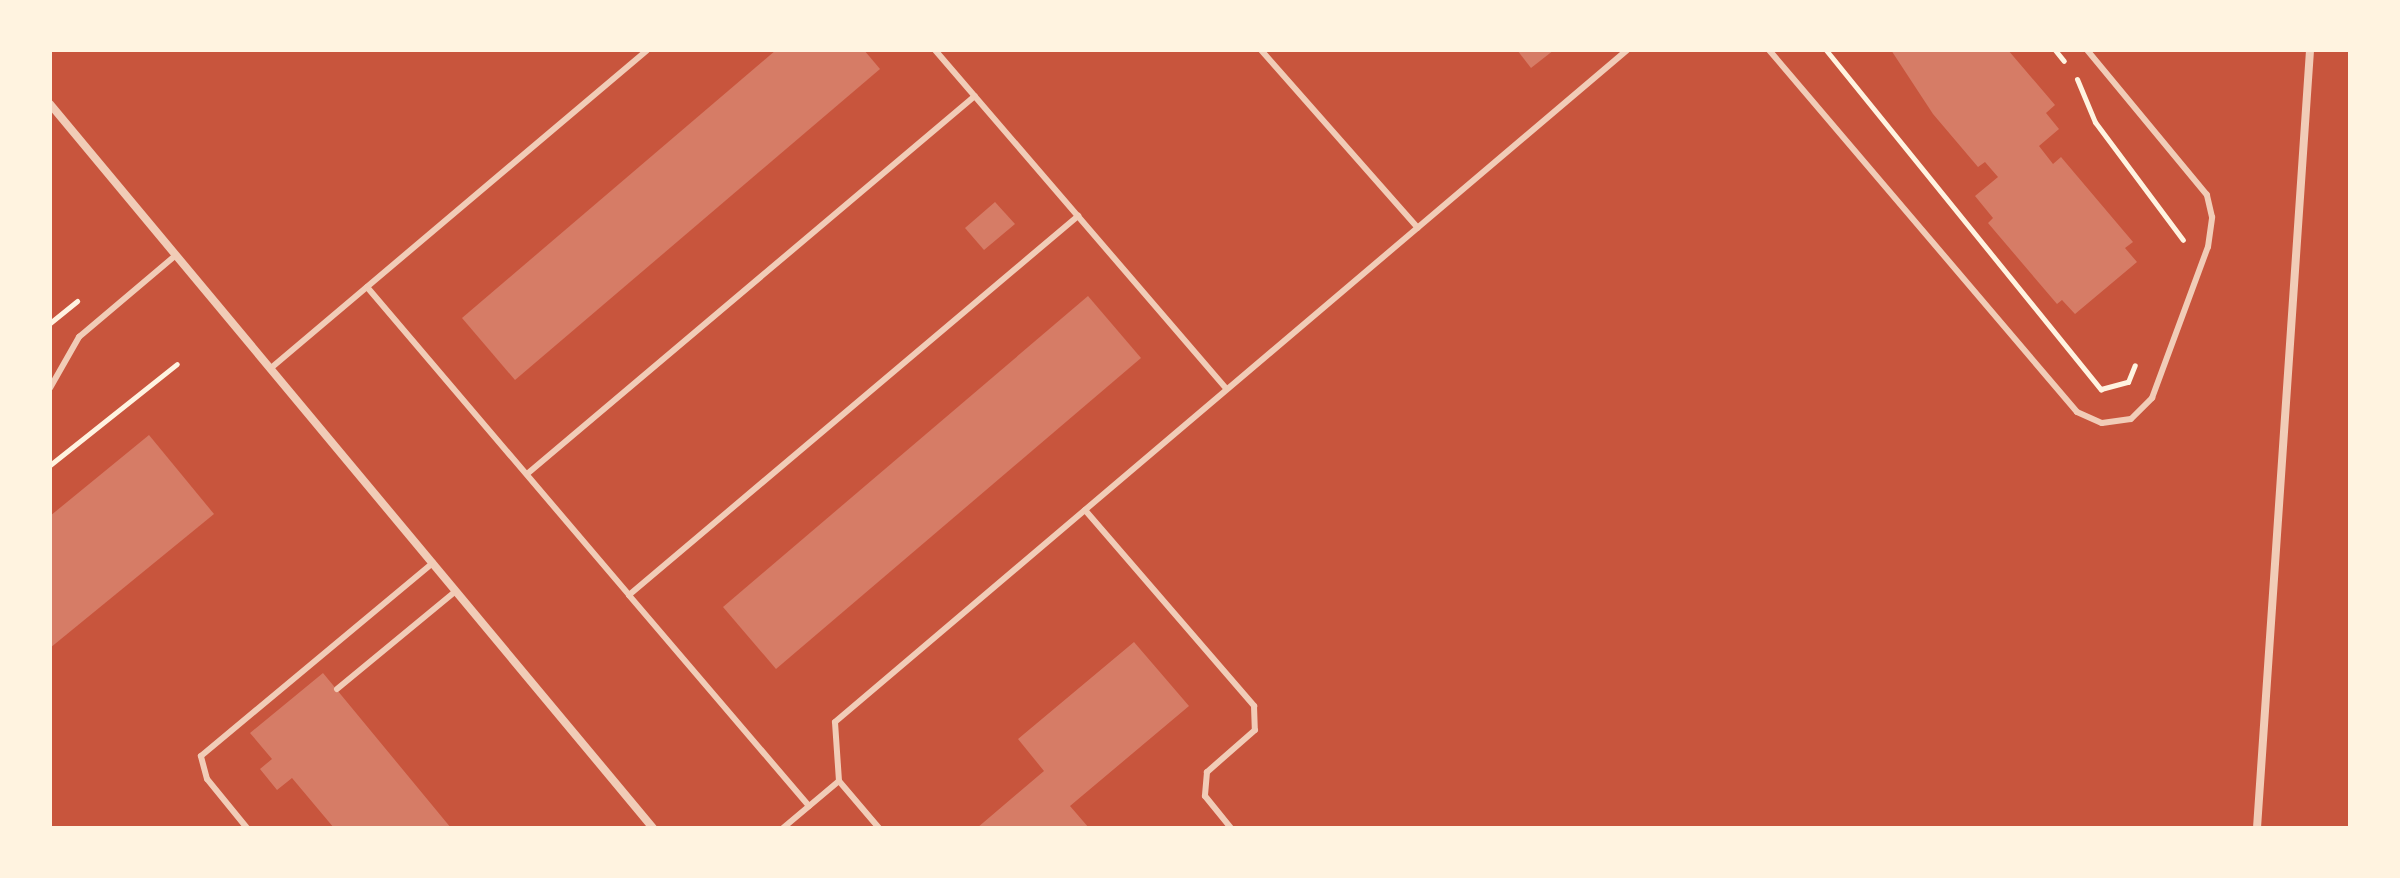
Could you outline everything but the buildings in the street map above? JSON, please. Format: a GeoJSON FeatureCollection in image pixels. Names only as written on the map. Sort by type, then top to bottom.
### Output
{"type":"FeatureCollection","features":[{"type":"Feature","properties":{"kind":"street"},"geometry":{"type":"LineString","coordinates":[[2257,828],[2310,50]]}},
{"type":"Feature","properties":{"kind":"street"},"geometry":{"type":"LineString","coordinates":[[50,104],[653,828]]}},
{"type":"Feature","properties":{"kind":"lane"},"geometry":{"type":"LineString","coordinates":[[271,368],[647,50]]}},
{"type":"Feature","properties":{"kind":"lane"},"geometry":{"type":"LineString","coordinates":[[935,50],[1227,389]]}},
{"type":"Feature","properties":{"kind":"lane"},"geometry":{"type":"LineString","coordinates":[[1261,50],[1418,228]]}},
{"type":"Feature","properties":{"kind":"lane"},"geometry":{"type":"LineString","coordinates":[[879,828],[839,781],[835,722],[1627,50]]}},
{"type":"Feature","properties":{"kind":"lane"},"geometry":{"type":"LineString","coordinates":[[1769,50],[2077,412],[2102,423],[2131,419],[2152,398],[2208,247],[2212,217],[2207,195],[2087,50]]}},
{"type":"Feature","properties":{"kind":"lane"},"geometry":{"type":"LineString","coordinates":[[527,474],[975,96]]}},
{"type":"Feature","properties":{"kind":"lane"},"geometry":{"type":"LineString","coordinates":[[629,595],[1078,216]]}},
{"type":"Feature","properties":{"kind":"lane"},"geometry":{"type":"LineString","coordinates":[[50,388],[79,337],[176,255]]}},
{"type":"Feature","properties":{"kind":"lane"},"geometry":{"type":"LineString","coordinates":[[367,287],[809,806]]}},
{"type":"Feature","properties":{"kind":"lane"},"geometry":{"type":"LineString","coordinates":[[1085,510],[1254,706],[1255,730],[1207,772],[1205,796],[1231,828]]}},
{"type":"Feature","properties":{"kind":"lane"},"geometry":{"type":"LineString","coordinates":[[247,828],[207,779],[201,756],[433,563]]}},
{"type":"Feature","properties":{"kind":"lane"},"geometry":{"type":"LineString","coordinates":[[337,689],[456,591]]}},
{"type":"Feature","properties":{"kind":"lane"},"geometry":{"type":"LineString","coordinates":[[783,828],[839,781]]}},
{"type":"Feature","properties":{"kind":"path"},"geometry":{"type":"LineString","coordinates":[[1826,50],[2101,389],[2128,382],[2140,353]]}},
{"type":"Feature","properties":{"kind":"path"},"geometry":{"type":"LineString","coordinates":[[2055,50],[2075,74],[2095,122],[2183,239],[2180,252]]}},
{"type":"Feature","properties":{"kind":"path"},"geometry":{"type":"LineString","coordinates":[[50,323],[77,301]]}},
{"type":"Feature","properties":{"kind":"path"},"geometry":{"type":"LineString","coordinates":[[50,465],[177,364]]}}]}
